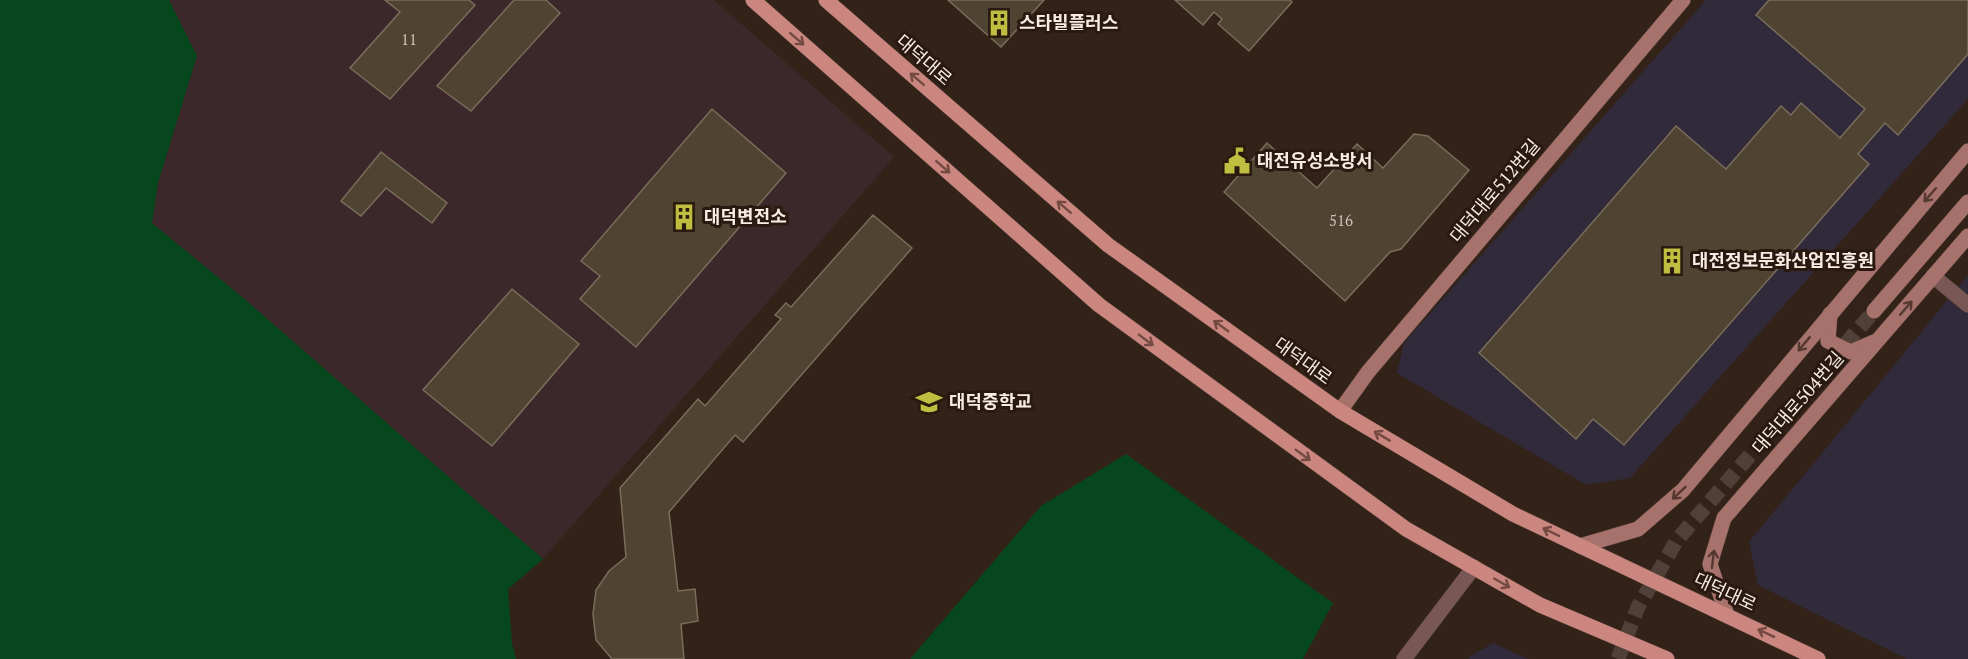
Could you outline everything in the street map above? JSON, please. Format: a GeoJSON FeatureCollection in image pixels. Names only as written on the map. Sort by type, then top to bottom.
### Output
{"type":"FeatureCollection","features":[{"type":"Feature","properties":{"kind":"main road"},"geometry":{"type":"LineString","coordinates":[[753,0],[1099,305],[1406,529],[1540,605],[1667,659]]}},
{"type":"Feature","properties":{"kind":"main road","name":"대덕대로"},"geometry":{"type":"LineString","coordinates":[[826,0],[1108,245],[1340,411],[1513,514],[1818,659]]}},
{"type":"Feature","properties":{"kind":"street","name":"대덕대로512번길"},"geometry":{"type":"LineString","coordinates":[[1340,411],[1368,372],[1683,0]]}},
{"type":"Feature","properties":{"kind":"street"},"geometry":{"type":"LineString","coordinates":[[1580,546],[1638,529],[1683,490],[1968,151]]}},
{"type":"Feature","properties":{"kind":"street"},"geometry":{"type":"LineString","coordinates":[[1874,311],[1968,202]]}},
{"type":"Feature","properties":{"kind":"street","name":"대덕대로504번길"},"geometry":{"type":"LineString","coordinates":[[1727,615],[1710,564],[1724,518],[1968,236]]}},
{"type":"Feature","properties":{"kind":"street"},"geometry":{"type":"LineString","coordinates":[[1830,314],[1828,341],[1851,352],[1878,340]]}},
{"type":"Feature","properties":{"kind":"lane"},"geometry":{"type":"LineString","coordinates":[[1934,276],[1968,305]]}},
{"type":"Feature","properties":{"kind":"lane"},"geometry":{"type":"LineString","coordinates":[[1404,659],[1474,567]]}},
{"type":"Feature","properties":{"kind":"shaded area"},"geometry":{"type":"Polygon","coordinates":[[[169,0],[714,0],[894,157],[543,559],[241,296],[152,223],[158,183],[197,56],[169,0]]]}},
{"type":"Feature","properties":{"kind":"shaded area"},"geometry":{"type":"Polygon","coordinates":[[[1706,0],[1968,0],[1968,99],[1630,478],[1586,485],[1397,373],[1404,343],[1706,0]]]}},
{"type":"Feature","properties":{"kind":"shaded area"},"geometry":{"type":"Polygon","coordinates":[[[1968,275],[1968,659],[1907,659],[1758,585],[1749,542],[1968,275]]]}},
{"type":"Feature","properties":{"kind":"shaded area"},"geometry":{"type":"Polygon","coordinates":[[[1493,643],[1529,659],[1466,659],[1493,643]]]}},
{"type":"Feature","properties":{"kind":"green space"},"geometry":{"type":"Polygon","coordinates":[[[0,0],[169,0],[197,56],[158,183],[152,223],[241,296],[543,559],[508,589],[512,643],[516,659],[0,659],[0,0]]]}},
{"type":"Feature","properties":{"kind":"green space"},"geometry":{"type":"Polygon","coordinates":[[[1126,454],[1333,603],[1303,659],[910,659],[1041,506],[1126,454]]]}},
{"type":"Feature","properties":{"kind":"building"},"geometry":{"type":"Polygon","coordinates":[[[385,0],[469,0],[475,5],[390,99],[350,68],[400,12],[385,0]]]}},
{"type":"Feature","properties":{"kind":"building"},"geometry":{"type":"Polygon","coordinates":[[[514,0],[546,0],[560,13],[471,111],[437,86],[514,0]]]}},
{"type":"Feature","properties":{"kind":"building","name":"스타빌플러스"},"geometry":{"type":"Polygon","coordinates":[[[948,0],[1044,0],[1001,47],[948,0]]]}},
{"type":"Feature","properties":{"kind":"building"},"geometry":{"type":"Polygon","coordinates":[[[1175,0],[1290,0],[1292,2],[1249,51],[1218,24],[1222,19],[1214,12],[1203,25],[1175,0]]]}},
{"type":"Feature","properties":{"kind":"building","name":"대전정보문화산업진흥원"},"geometry":{"type":"Polygon","coordinates":[[[1769,0],[1968,0],[1968,54],[1898,135],[1885,123],[1858,154],[1869,164],[1624,445],[1593,419],[1576,439],[1479,353],[1676,126],[1726,169],[1781,106],[1791,115],[1801,103],[1840,138],[1865,109],[1756,15],[1769,0]]]}},
{"type":"Feature","properties":{"kind":"building","name":"대덕변전소"},"geometry":{"type":"Polygon","coordinates":[[[712,109],[786,173],[636,347],[580,299],[600,276],[581,261],[712,109]]]}},
{"type":"Feature","properties":{"kind":"building"},"geometry":{"type":"Polygon","coordinates":[[[1414,134],[1428,136],[1469,170],[1401,249],[1390,252],[1345,301],[1224,192],[1267,143],[1317,188],[1357,144],[1383,168],[1414,134]]]}},
{"type":"Feature","properties":{"kind":"building"},"geometry":{"type":"Polygon","coordinates":[[[381,152],[447,203],[432,223],[386,188],[361,216],[341,201],[381,152]]]}},
{"type":"Feature","properties":{"kind":"building"},"geometry":{"type":"Polygon","coordinates":[[[873,215],[912,248],[743,442],[735,435],[669,512],[678,591],[695,589],[698,621],[681,624],[684,659],[612,659],[596,640],[593,614],[596,590],[609,571],[626,557],[620,488],[698,399],[705,406],[781,319],[775,315],[786,303],[791,307],[873,215]]]}},
{"type":"Feature","properties":{"kind":"building"},"geometry":{"type":"Polygon","coordinates":[[[512,289],[579,344],[492,446],[423,390],[512,289]]]}},
{"type":"Feature","properties":{"kind":"tunnel"},"geometry":{"type":"LineString","coordinates":[[1618,659],[1638,607],[1677,540],[1874,311]]}},
{"type":"Feature","properties":{"kind":"place","name":"스타빌플러스"},"geometry":{"type":"Point","coordinates":[999,23]}},
{"type":"Feature","properties":{"kind":"place","name":"대전유성소방서"},"geometry":{"type":"Point","coordinates":[1237,161]}},
{"type":"Feature","properties":{"kind":"place","name":"대덕변전소"},"geometry":{"type":"Point","coordinates":[684,217]}},
{"type":"Feature","properties":{"kind":"place","name":"대전정보문화산업진흥원"},"geometry":{"type":"Point","coordinates":[1672,261]}},
{"type":"Feature","properties":{"kind":"place","name":"대덕중학교"},"geometry":{"type":"Point","coordinates":[929,402]}}]}
